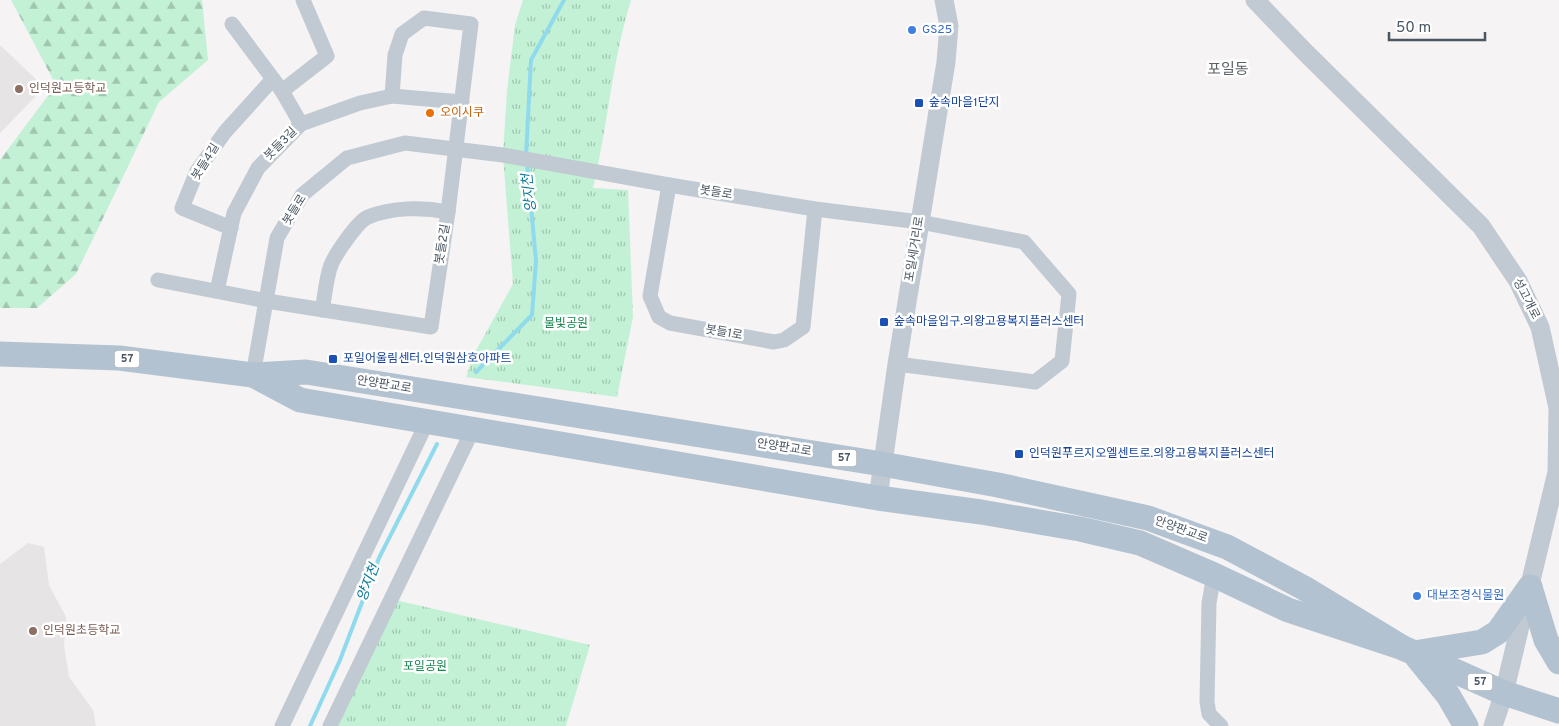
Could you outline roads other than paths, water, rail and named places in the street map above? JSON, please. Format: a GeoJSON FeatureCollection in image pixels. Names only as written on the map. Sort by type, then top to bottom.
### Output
{"type":"FeatureCollection","features":[{"type":"Feature","properties":{"kind":"main road","name":"안양판교로"},"geometry":{"type":"LineString","coordinates":[[0,354],[119,358],[253,375],[306,372],[882,464],[998,485],[1148,518],[1227,547],[1304,588],[1408,651]]}},
{"type":"Feature","properties":{"kind":"main road","name":"안양판교로"},"geometry":{"type":"LineString","coordinates":[[253,375],[300,400],[878,498],[981,512],[1080,529],[1140,543],[1214,574],[1288,610],[1408,651],[1504,693],[1559,711]]}},
{"type":"Feature","properties":{"kind":"main road"},"geometry":{"type":"LineString","coordinates":[[1408,651],[1482,642],[1498,632],[1530,587]]}},
{"type":"Feature","properties":{"kind":"main road"},"geometry":{"type":"LineString","coordinates":[[1530,587],[1546,640],[1559,662]]}},
{"type":"Feature","properties":{"kind":"main road"},"geometry":{"type":"LineString","coordinates":[[1408,651],[1448,695],[1466,726]]}},
{"type":"Feature","properties":{"kind":"street","name":"봇들4길"},"geometry":{"type":"LineString","coordinates":[[231,228],[182,208],[197,171],[225,132],[277,85],[326,56],[303,0]]}},
{"type":"Feature","properties":{"kind":"street","name":"포일세거리로"},"geometry":{"type":"LineString","coordinates":[[878,498],[897,364],[946,62],[949,26],[944,0]]}},
{"type":"Feature","properties":{"kind":"street","name":"성고개로"},"geometry":{"type":"LineString","coordinates":[[1255,0],[1481,226],[1518,281],[1540,327],[1558,408],[1557,472],[1504,693],[1493,726]]}},
{"type":"Feature","properties":{"kind":"street","name":"봇들2길"},"geometry":{"type":"LineString","coordinates":[[158,280],[267,301],[431,327],[448,212],[471,24],[424,18],[402,34],[395,55],[392,96]]}},
{"type":"Feature","properties":{"kind":"street"},"geometry":{"type":"LineString","coordinates":[[232,24],[277,85],[301,124]]}},
{"type":"Feature","properties":{"kind":"street","name":"봇들3길"},"geometry":{"type":"LineString","coordinates":[[217,291],[234,213],[258,168],[301,124],[360,102],[392,96],[462,102]]}},
{"type":"Feature","properties":{"kind":"street","name":"봇들로"},"geometry":{"type":"LineString","coordinates":[[253,375],[277,238],[302,195],[347,158],[405,143],[518,157],[669,185],[815,209],[920,222],[1024,242],[1069,294],[1062,361],[1036,382],[897,364]]}},
{"type":"Feature","properties":{"kind":"street","name":"봇들1로"},"geometry":{"type":"LineString","coordinates":[[669,185],[650,296],[659,316],[670,323],[774,342],[784,340],[803,327],[815,209]]}},
{"type":"Feature","properties":{"kind":"street"},"geometry":{"type":"LineString","coordinates":[[322,310],[331,265],[346,240],[367,217],[400,210],[432,209],[448,212]]}},
{"type":"Feature","properties":{"kind":"street"},"geometry":{"type":"LineString","coordinates":[[282,726],[427,422]]}},
{"type":"Feature","properties":{"kind":"street"},"geometry":{"type":"LineString","coordinates":[[330,726],[473,429]]}},
{"type":"Feature","properties":{"kind":"street"},"geometry":{"type":"LineString","coordinates":[[1214,574],[1209,603],[1207,702],[1209,714],[1221,726]]}},
{"type":"Feature","properties":{"kind":"waterway","name":"양지천"},"geometry":{"type":"LineString","coordinates":[[526,156],[531,60],[564,0]]}},
{"type":"Feature","properties":{"kind":"waterway","name":"양지천"},"geometry":{"type":"LineString","coordinates":[[476,372],[532,315],[536,261],[527,163]]}},
{"type":"Feature","properties":{"kind":"waterway","name":"양지천"},"geometry":{"type":"LineString","coordinates":[[310,726],[340,660],[379,558],[437,444]]}},
{"type":"Feature","properties":{"kind":"place","name":"GS25"},"geometry":{"type":"Point","coordinates":[912,30]}},
{"type":"Feature","properties":{"kind":"place","name":"인덕원고등학교"},"geometry":{"type":"Point","coordinates":[19,89]}},
{"type":"Feature","properties":{"kind":"place","name":"숲속마을1단지"},"geometry":{"type":"Point","coordinates":[919,103]}},
{"type":"Feature","properties":{"kind":"place","name":"오이시쿠"},"geometry":{"type":"Point","coordinates":[430,113]}},
{"type":"Feature","properties":{"kind":"place","name":"숲속마을입구.의왕고용복지플러스센터"},"geometry":{"type":"Point","coordinates":[884,322]}},
{"type":"Feature","properties":{"kind":"place","name":"포일어울림센터.인덕원삼호아파트"},"geometry":{"type":"Point","coordinates":[333,359]}},
{"type":"Feature","properties":{"kind":"place","name":"인덕원푸르지오엘센트로.의왕고용복지플러스센터"},"geometry":{"type":"Point","coordinates":[1019,454]}},
{"type":"Feature","properties":{"kind":"place","name":"대보조경식물원"},"geometry":{"type":"Point","coordinates":[1417,596]}},
{"type":"Feature","properties":{"kind":"place","name":"인덕원초등학교"},"geometry":{"type":"Point","coordinates":[33,631]}},
{"type":"Feature","properties":{"kind":"district","name":"포일동"},"geometry":{"type":"Point","coordinates":[1228,70]}},
{"type":"Feature","properties":{"kind":"park label","name":"물빛공원"},"geometry":{"type":"Point","coordinates":[566,324]}},
{"type":"Feature","properties":{"kind":"park label","name":"포일공원"},"geometry":{"type":"Point","coordinates":[425,667]}}]}
